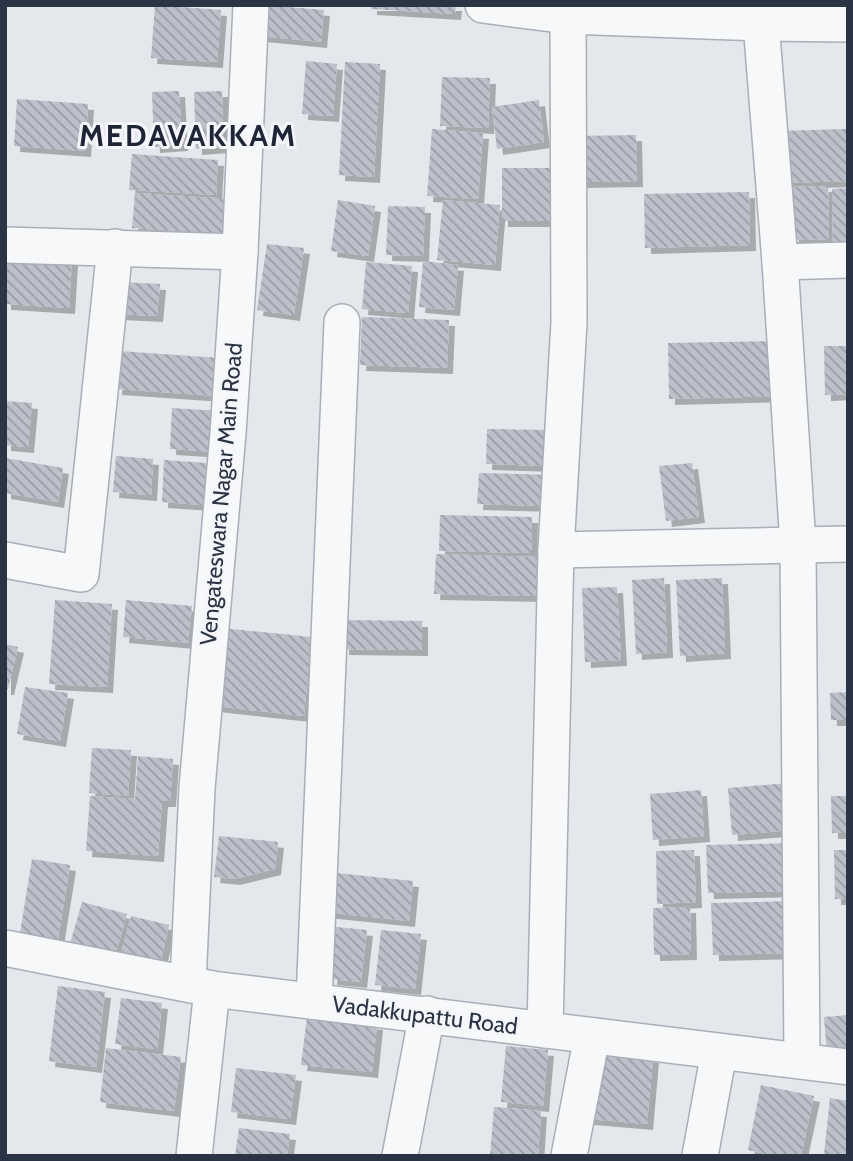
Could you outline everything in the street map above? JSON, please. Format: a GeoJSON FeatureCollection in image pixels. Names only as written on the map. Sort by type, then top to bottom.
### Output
{"type":"FeatureCollection","features":[{"type":"Feature","properties":{"kind":"street","name":"Vengateswara Nagar Main Road"},"geometry":{"type":"LineString","coordinates":[[194,1156],[200,986],[197,788],[228,433],[240,252],[251,5]]}},
{"type":"Feature","properties":{"kind":"street"},"geometry":{"type":"LineString","coordinates":[[483,5],[568,16],[848,24]]}},
{"type":"Feature","properties":{"kind":"street"},"geometry":{"type":"LineString","coordinates":[[545,1030],[556,550],[569,321],[568,16]]}},
{"type":"Feature","properties":{"kind":"street"},"geometry":{"type":"LineString","coordinates":[[761,23],[798,545],[802,1061]]}},
{"type":"Feature","properties":{"kind":"street"},"geometry":{"type":"LineString","coordinates":[[5,245],[240,252]]}},
{"type":"Feature","properties":{"kind":"street"},"geometry":{"type":"LineString","coordinates":[[5,560],[81,573],[115,247]]}},
{"type":"Feature","properties":{"kind":"street"},"geometry":{"type":"LineString","coordinates":[[780,262],[848,260]]}},
{"type":"Feature","properties":{"kind":"street"},"geometry":{"type":"LineString","coordinates":[[314,1001],[342,322]]}},
{"type":"Feature","properties":{"kind":"street"},"geometry":{"type":"LineString","coordinates":[[556,550],[848,544]]}},
{"type":"Feature","properties":{"kind":"street","name":"Vadakkupattu Road"},"geometry":{"type":"LineString","coordinates":[[5,948],[200,986],[848,1067]]}},
{"type":"Feature","properties":{"kind":"street"},"geometry":{"type":"LineString","coordinates":[[401,1156],[427,1014]]}},
{"type":"Feature","properties":{"kind":"street"},"geometry":{"type":"LineString","coordinates":[[569,1156],[592,1036]]}},
{"type":"Feature","properties":{"kind":"street"},"geometry":{"type":"LineString","coordinates":[[700,1156],[719,1052]]}},
{"type":"Feature","properties":{"kind":"building"},"geometry":{"type":"Polygon","coordinates":[[[155,5],[221,10],[217,62],[151,58],[155,5]]]}},
{"type":"Feature","properties":{"kind":"building"},"geometry":{"type":"Polygon","coordinates":[[[263,5],[324,10],[321,42],[260,36],[263,5]]]}},
{"type":"Feature","properties":{"kind":"building"},"geometry":{"type":"Polygon","coordinates":[[[371,5],[456,5],[455,14],[371,9],[371,5]]]}},
{"type":"Feature","properties":{"kind":"building"},"geometry":{"type":"Polygon","coordinates":[[[306,61],[337,64],[333,116],[302,114],[306,61]]]}},
{"type":"Feature","properties":{"kind":"building"},"geometry":{"type":"Polygon","coordinates":[[[345,62],[380,64],[374,177],[339,175],[345,62]]]}},
{"type":"Feature","properties":{"kind":"building"},"geometry":{"type":"Polygon","coordinates":[[[442,77],[490,78],[488,128],[440,126],[442,77]]]}},
{"type":"Feature","properties":{"kind":"building"},"geometry":{"type":"Polygon","coordinates":[[[179,91],[182,145],[154,147],[152,92],[179,91]]]}},
{"type":"Feature","properties":{"kind":"building"},"geometry":{"type":"Polygon","coordinates":[[[222,91],[223,147],[196,149],[194,92],[222,91]]]}},
{"type":"Feature","properties":{"kind":"building"},"geometry":{"type":"Polygon","coordinates":[[[17,99],[88,104],[85,151],[14,146],[17,99]]]}},
{"type":"Feature","properties":{"kind":"building"},"geometry":{"type":"Polygon","coordinates":[[[539,100],[544,142],[497,149],[492,107],[539,100]]]}},
{"type":"Feature","properties":{"kind":"building"},"geometry":{"type":"Polygon","coordinates":[[[432,129],[483,133],[478,199],[427,196],[432,129]]]}},
{"type":"Feature","properties":{"kind":"building"},"geometry":{"type":"Polygon","coordinates":[[[848,129],[848,181],[779,183],[778,131],[848,129]]]}},
{"type":"Feature","properties":{"kind":"building"},"geometry":{"type":"Polygon","coordinates":[[[636,135],[637,181],[577,182],[576,136],[636,135]]]}},
{"type":"Feature","properties":{"kind":"building"},"geometry":{"type":"Polygon","coordinates":[[[132,154],[218,160],[216,195],[129,190],[132,154]]]}},
{"type":"Feature","properties":{"kind":"building"},"geometry":{"type":"Polygon","coordinates":[[[502,168],[561,168],[561,221],[502,221],[502,168]]]}},
{"type":"Feature","properties":{"kind":"building"},"geometry":{"type":"Polygon","coordinates":[[[828,186],[829,239],[793,240],[792,187],[828,186]]]}},
{"type":"Feature","properties":{"kind":"building"},"geometry":{"type":"Polygon","coordinates":[[[848,188],[848,246],[833,246],[832,189],[848,188]]]}},
{"type":"Feature","properties":{"kind":"building"},"geometry":{"type":"Polygon","coordinates":[[[749,192],[750,245],[645,248],[644,194],[749,192]]]}},
{"type":"Feature","properties":{"kind":"building"},"geometry":{"type":"Polygon","coordinates":[[[135,193],[233,199],[231,235],[132,228],[135,193]]]}},
{"type":"Feature","properties":{"kind":"building"},"geometry":{"type":"Polygon","coordinates":[[[338,200],[375,206],[368,256],[331,251],[338,200]]]}},
{"type":"Feature","properties":{"kind":"building"},"geometry":{"type":"Polygon","coordinates":[[[443,200],[500,205],[495,265],[437,260],[443,200]]]}},
{"type":"Feature","properties":{"kind":"building"},"geometry":{"type":"Polygon","coordinates":[[[388,206],[425,207],[423,256],[386,255],[388,206]]]}},
{"type":"Feature","properties":{"kind":"building"},"geometry":{"type":"Polygon","coordinates":[[[267,244],[304,248],[294,315],[257,310],[267,244]]]}},
{"type":"Feature","properties":{"kind":"building"},"geometry":{"type":"Polygon","coordinates":[[[5,255],[72,260],[69,308],[5,304],[5,255]]]}},
{"type":"Feature","properties":{"kind":"building"},"geometry":{"type":"Polygon","coordinates":[[[423,261],[458,265],[454,310],[419,307],[423,261]]]}},
{"type":"Feature","properties":{"kind":"building"},"geometry":{"type":"Polygon","coordinates":[[[366,262],[412,266],[408,313],[362,309],[366,262]]]}},
{"type":"Feature","properties":{"kind":"building"},"geometry":{"type":"Polygon","coordinates":[[[118,282],[160,284],[157,316],[116,314],[118,282]]]}},
{"type":"Feature","properties":{"kind":"building"},"geometry":{"type":"Polygon","coordinates":[[[362,317],[449,320],[447,368],[360,365],[362,317]]]}},
{"type":"Feature","properties":{"kind":"building"},"geometry":{"type":"Polygon","coordinates":[[[784,341],[785,396],[669,399],[668,343],[784,341]]]}},
{"type":"Feature","properties":{"kind":"building"},"geometry":{"type":"Polygon","coordinates":[[[824,346],[848,346],[848,394],[825,395],[824,346]]]}},
{"type":"Feature","properties":{"kind":"building"},"geometry":{"type":"Polygon","coordinates":[[[119,351],[220,358],[217,396],[116,389],[119,351]]]}},
{"type":"Feature","properties":{"kind":"building"},"geometry":{"type":"Polygon","coordinates":[[[5,401],[32,403],[28,447],[5,445],[5,401]]]}},
{"type":"Feature","properties":{"kind":"building"},"geometry":{"type":"Polygon","coordinates":[[[172,408],[220,411],[217,452],[170,449],[172,408]]]}},
{"type":"Feature","properties":{"kind":"building"},"geometry":{"type":"Polygon","coordinates":[[[487,429],[550,430],[549,466],[486,464],[487,429]]]}},
{"type":"Feature","properties":{"kind":"building"},"geometry":{"type":"Polygon","coordinates":[[[116,456],[153,459],[151,495],[113,492],[116,456]]]}},
{"type":"Feature","properties":{"kind":"building"},"geometry":{"type":"Polygon","coordinates":[[[5,458],[63,468],[58,502],[5,493],[5,458]]]}},
{"type":"Feature","properties":{"kind":"building"},"geometry":{"type":"Polygon","coordinates":[[[164,460],[206,463],[204,505],[162,502],[164,460]]]}},
{"type":"Feature","properties":{"kind":"building"},"geometry":{"type":"Polygon","coordinates":[[[692,463],[699,517],[666,521],[659,466],[692,463]]]}},
{"type":"Feature","properties":{"kind":"building"},"geometry":{"type":"Polygon","coordinates":[[[479,473],[551,475],[550,506],[477,504],[479,473]]]}},
{"type":"Feature","properties":{"kind":"building"},"geometry":{"type":"Polygon","coordinates":[[[440,515],[532,517],[531,553],[439,551],[440,515]]]}},
{"type":"Feature","properties":{"kind":"building"},"geometry":{"type":"Polygon","coordinates":[[[436,554],[537,557],[536,596],[434,594],[436,554]]]}},
{"type":"Feature","properties":{"kind":"building"},"geometry":{"type":"Polygon","coordinates":[[[664,578],[667,652],[636,654],[632,580],[664,578]]]}},
{"type":"Feature","properties":{"kind":"building"},"geometry":{"type":"Polygon","coordinates":[[[722,578],[725,653],[680,656],[676,580],[722,578]]]}},
{"type":"Feature","properties":{"kind":"building"},"geometry":{"type":"Polygon","coordinates":[[[617,587],[621,660],[585,662],[582,588],[617,587]]]}},
{"type":"Feature","properties":{"kind":"building"},"geometry":{"type":"Polygon","coordinates":[[[55,600],[112,604],[107,687],[49,684],[55,600]]]}},
{"type":"Feature","properties":{"kind":"building"},"geometry":{"type":"Polygon","coordinates":[[[126,600],[192,606],[188,643],[123,637],[126,600]]]}},
{"type":"Feature","properties":{"kind":"building"},"geometry":{"type":"Polygon","coordinates":[[[344,620],[422,621],[422,650],[343,649],[344,620]]]}},
{"type":"Feature","properties":{"kind":"building"},"geometry":{"type":"Polygon","coordinates":[[[221,628],[312,637],[304,716],[213,706],[221,628]]]}},
{"type":"Feature","properties":{"kind":"building"},"geometry":{"type":"Polygon","coordinates":[[[5,644],[18,647],[8,689],[5,689],[5,644]]]}},
{"type":"Feature","properties":{"kind":"building"},"geometry":{"type":"Polygon","coordinates":[[[25,687],[68,693],[60,741],[17,734],[25,687]]]}},
{"type":"Feature","properties":{"kind":"building"},"geometry":{"type":"Polygon","coordinates":[[[848,692],[848,720],[831,720],[830,693],[848,692]]]}},
{"type":"Feature","properties":{"kind":"building"},"geometry":{"type":"Polygon","coordinates":[[[92,748],[131,750],[128,796],[89,793],[92,748]]]}},
{"type":"Feature","properties":{"kind":"building"},"geometry":{"type":"Polygon","coordinates":[[[138,756],[173,759],[170,801],[162,801],[158,856],[86,851],[90,796],[135,799],[138,756]]]}},
{"type":"Feature","properties":{"kind":"building"},"geometry":{"type":"Polygon","coordinates":[[[790,783],[793,830],[732,835],[728,788],[790,783]]]}},
{"type":"Feature","properties":{"kind":"building"},"geometry":{"type":"Polygon","coordinates":[[[701,790],[704,836],[653,840],[650,794],[701,790]]]}},
{"type":"Feature","properties":{"kind":"building"},"geometry":{"type":"Polygon","coordinates":[[[831,796],[848,796],[848,833],[832,833],[831,796]]]}},
{"type":"Feature","properties":{"kind":"building"},"geometry":{"type":"Polygon","coordinates":[[[219,836],[278,842],[275,869],[234,879],[214,877],[219,836]]]}},
{"type":"Feature","properties":{"kind":"building"},"geometry":{"type":"Polygon","coordinates":[[[794,843],[795,891],[708,893],[706,845],[794,843]]]}},
{"type":"Feature","properties":{"kind":"building"},"geometry":{"type":"Polygon","coordinates":[[[694,850],[696,902],[657,904],[656,851],[694,850]]]}},
{"type":"Feature","properties":{"kind":"building"},"geometry":{"type":"Polygon","coordinates":[[[834,850],[848,850],[848,899],[835,899],[834,850]]]}},
{"type":"Feature","properties":{"kind":"building"},"geometry":{"type":"Polygon","coordinates":[[[32,859],[70,865],[58,939],[20,933],[32,859]]]}},
{"type":"Feature","properties":{"kind":"building"},"geometry":{"type":"Polygon","coordinates":[[[327,872],[413,881],[409,921],[323,912],[327,872]]]}},
{"type":"Feature","properties":{"kind":"building"},"geometry":{"type":"Polygon","coordinates":[[[793,901],[795,953],[713,955],[711,903],[793,901]]]}},
{"type":"Feature","properties":{"kind":"building"},"geometry":{"type":"Polygon","coordinates":[[[82,902],[127,914],[115,956],[70,944],[82,902]]]}},
{"type":"Feature","properties":{"kind":"building"},"geometry":{"type":"Polygon","coordinates":[[[690,907],[691,954],[654,955],[653,908],[690,907]]]}},
{"type":"Feature","properties":{"kind":"building"},"geometry":{"type":"Polygon","coordinates":[[[131,916],[169,925],[160,964],[121,954],[131,916]]]}},
{"type":"Feature","properties":{"kind":"building"},"geometry":{"type":"Polygon","coordinates":[[[336,927],[367,930],[361,982],[331,979],[336,927]]]}},
{"type":"Feature","properties":{"kind":"building"},"geometry":{"type":"Polygon","coordinates":[[[381,930],[421,934],[415,989],[375,985],[381,930]]]}},
{"type":"Feature","properties":{"kind":"building"},"geometry":{"type":"Polygon","coordinates":[[[58,986],[105,992],[96,1067],[49,1061],[58,986]]]}},
{"type":"Feature","properties":{"kind":"building"},"geometry":{"type":"Polygon","coordinates":[[[121,998],[162,1003],[157,1049],[115,1044],[121,998]]]}},
{"type":"Feature","properties":{"kind":"building"},"geometry":{"type":"Polygon","coordinates":[[[848,1015],[848,1053],[827,1054],[824,1017],[848,1015]]]}},
{"type":"Feature","properties":{"kind":"building"},"geometry":{"type":"Polygon","coordinates":[[[307,1017],[377,1024],[372,1072],[301,1065],[307,1017]]]}},
{"type":"Feature","properties":{"kind":"building"},"geometry":{"type":"Polygon","coordinates":[[[506,1046],[548,1050],[543,1106],[501,1102],[506,1046]]]}},
{"type":"Feature","properties":{"kind":"building"},"geometry":{"type":"Polygon","coordinates":[[[106,1048],[181,1057],[174,1111],[100,1102],[106,1048]]]}},
{"type":"Feature","properties":{"kind":"building"},"geometry":{"type":"Polygon","coordinates":[[[594,1052],[653,1057],[647,1124],[588,1119],[594,1052]]]}},
{"type":"Feature","properties":{"kind":"building"},"geometry":{"type":"Polygon","coordinates":[[[236,1068],[296,1075],[290,1119],[231,1112],[236,1068]]]}},
{"type":"Feature","properties":{"kind":"building"},"geometry":{"type":"Polygon","coordinates":[[[761,1085],[814,1096],[801,1156],[774,1156],[748,1150],[761,1085]]]}},
{"type":"Feature","properties":{"kind":"building"},"geometry":{"type":"Polygon","coordinates":[[[830,1098],[848,1101],[848,1156],[824,1155],[830,1098]]]}},
{"type":"Feature","properties":{"kind":"building"},"geometry":{"type":"Polygon","coordinates":[[[494,1107],[541,1111],[538,1156],[490,1156],[494,1107]]]}},
{"type":"Feature","properties":{"kind":"building"},"geometry":{"type":"Polygon","coordinates":[[[239,1128],[290,1134],[287,1156],[235,1156],[239,1128]]]}},
{"type":"Feature","properties":{"kind":"district","name":"MEDAVAKKAM"},"geometry":{"type":"Point","coordinates":[188,136]}}]}
